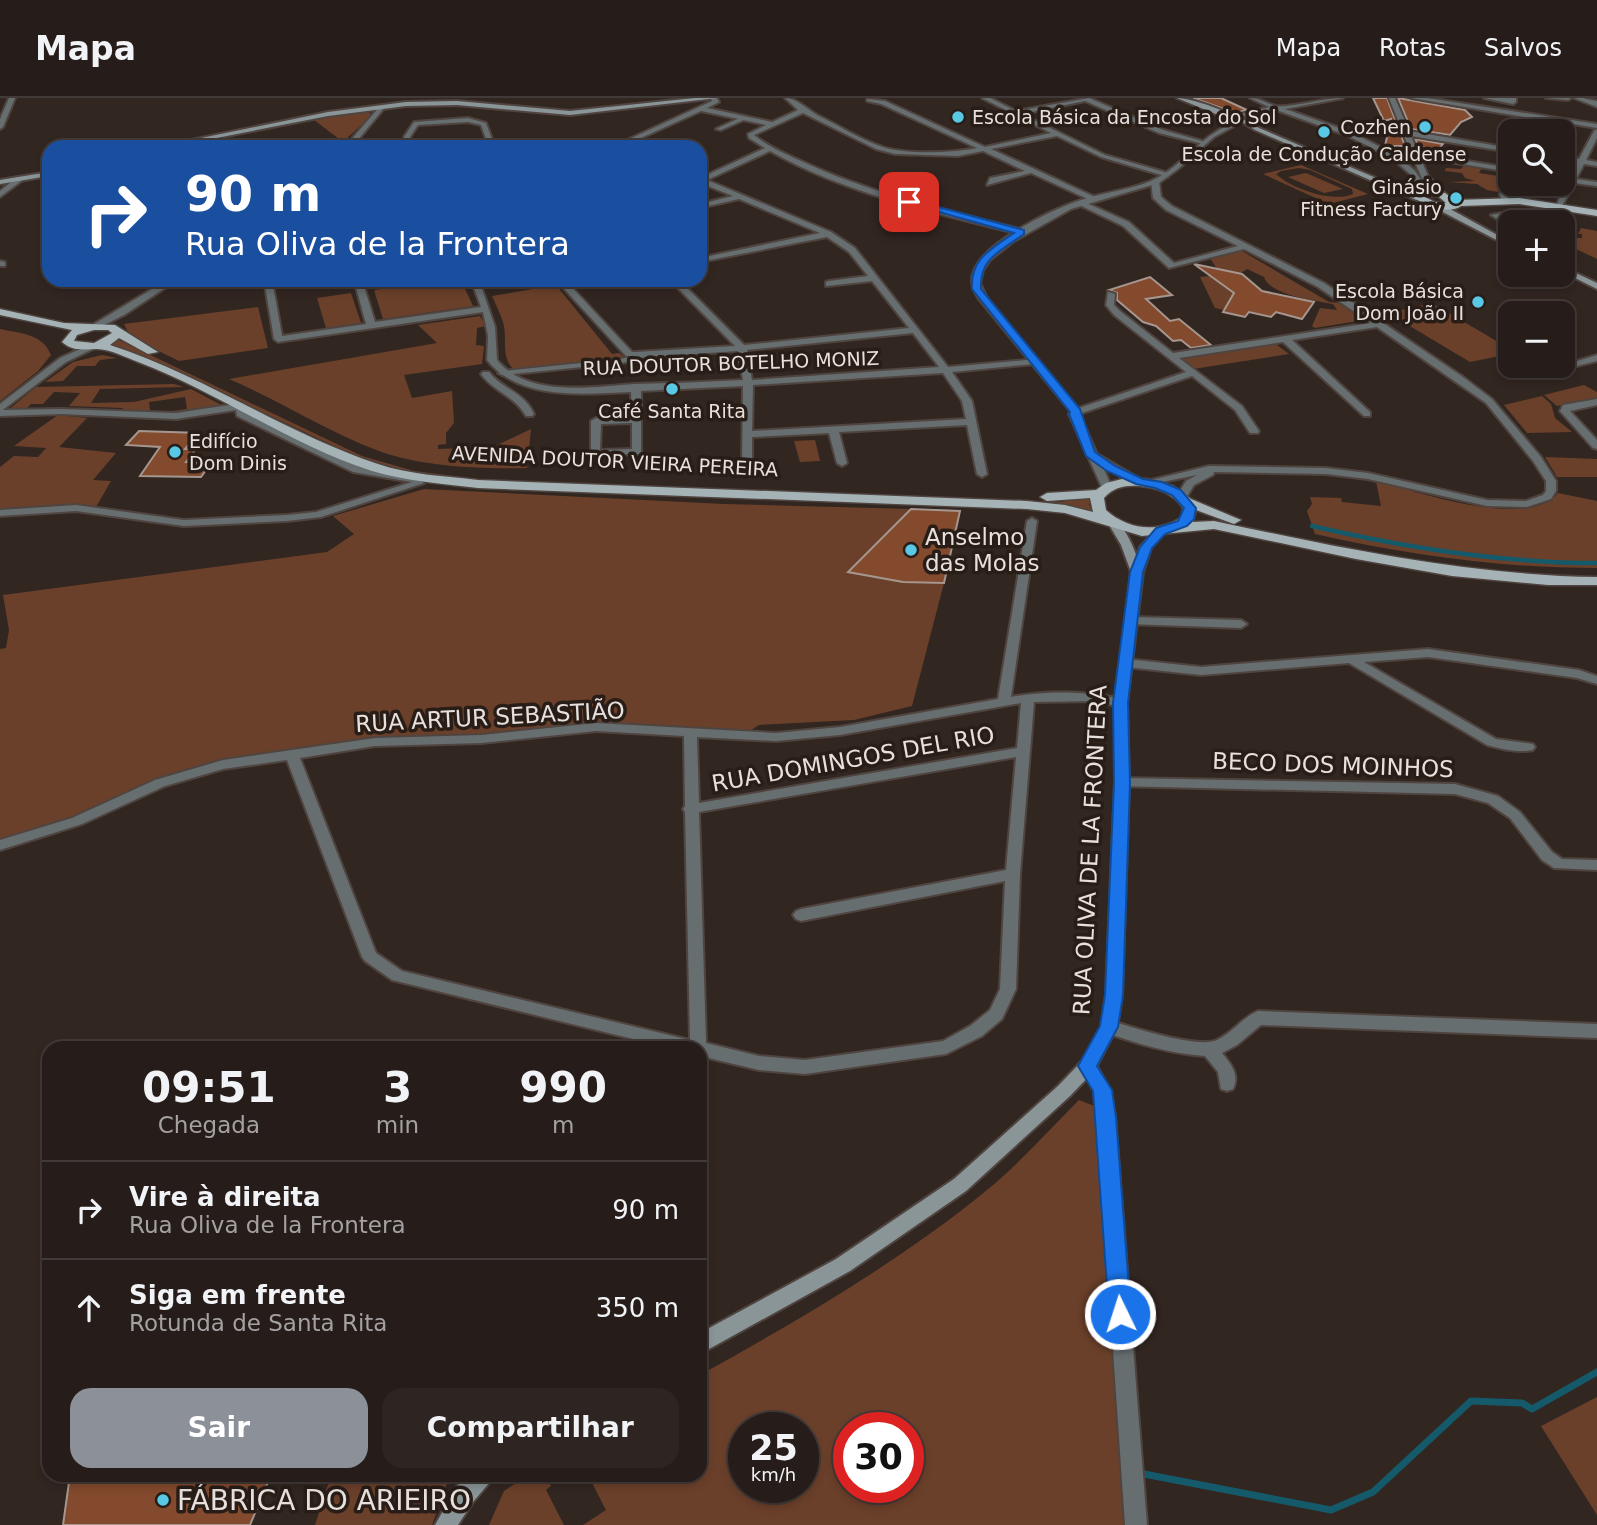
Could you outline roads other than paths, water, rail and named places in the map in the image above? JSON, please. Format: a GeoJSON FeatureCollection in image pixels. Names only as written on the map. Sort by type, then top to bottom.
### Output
{"type":"FeatureCollection","features":[{"type":"Feature","properties":{"kind":"main road"},"geometry":{"type":"LineString","coordinates":[[195,140],[310,117],[382,107],[397,102],[457,103],[570,113],[714,98]]}},
{"type":"Feature","properties":{"kind":"main road"},"geometry":{"type":"LineString","coordinates":[[1180,98],[1396,188],[1442,195],[1498,231]]}},
{"type":"Feature","properties":{"kind":"main road"},"geometry":{"type":"LineString","coordinates":[[0,182],[42,175]]}},
{"type":"Feature","properties":{"kind":"main road"},"geometry":{"type":"LineString","coordinates":[[1422,192],[1438,206],[1498,238]]}},
{"type":"Feature","properties":{"kind":"main road"},"geometry":{"type":"LineString","coordinates":[[1438,206],[1505,201],[1539,210]]}},
{"type":"Feature","properties":{"kind":"main road"},"geometry":{"type":"LineString","coordinates":[[1456,205],[1515,205],[1537,210]]}},
{"type":"Feature","properties":{"kind":"main road"},"geometry":{"type":"LineString","coordinates":[[1575,214],[1597,215]]}},
{"type":"Feature","properties":{"kind":"main road"},"geometry":{"type":"LineString","coordinates":[[1575,274],[1597,286]]}},
{"type":"Feature","properties":{"kind":"main road"},"geometry":{"type":"LineString","coordinates":[[0,312],[64,326],[117,331],[110,341],[95,346]]}},
{"type":"Feature","properties":{"kind":"main road"},"geometry":{"type":"LineString","coordinates":[[0,319],[39,327],[68,341],[78,331],[91,327]]}},
{"type":"Feature","properties":{"kind":"main road","name":"AVENIDA DOUTOR VIEIRA PEREIRA"},"geometry":{"type":"LineString","coordinates":[[117,331],[131,343],[354,448],[387,461],[432,471],[480,477],[1023,497],[1064,497],[1103,491],[1122,483],[1146,483]]}},
{"type":"Feature","properties":{"kind":"main road","name":"AVENIDA DOUTOR VIEIRA PEREIRA"},"geometry":{"type":"LineString","coordinates":[[68,341],[144,360],[377,468],[430,479],[478,484],[1027,505],[1065,509],[1131,529],[1160,531]]}},
{"type":"Feature","properties":{"kind":"main road"},"geometry":{"type":"LineString","coordinates":[[1146,483],[1218,516],[1399,556],[1491,569],[1597,573]]}},
{"type":"Feature","properties":{"kind":"main road"},"geometry":{"type":"LineString","coordinates":[[1103,491],[1096,506],[1110,521]]}},
{"type":"Feature","properties":{"kind":"main road"},"geometry":{"type":"LineString","coordinates":[[1176,527],[1188,519],[1190,513],[1184,499]]}},
{"type":"Feature","properties":{"kind":"main road","name":"RUA OLIVA DE LA FRONTERA"},"geometry":{"type":"LineString","coordinates":[[1110,521],[1127,545],[1137,572]]}},
{"type":"Feature","properties":{"kind":"main road"},"geometry":{"type":"LineString","coordinates":[[1160,531],[1176,527],[1214,525],[1444,571],[1539,580],[1597,581]]}},
{"type":"Feature","properties":{"kind":"main road","name":"RUA OLIVA DE LA FRONTERA"},"geometry":{"type":"LineString","coordinates":[[707,1340],[843,1265],[923,1212],[993,1158],[1088,1066],[1109,1027],[1114,995],[1122,783],[1121,703],[1137,572],[1146,547],[1160,531]]}},
{"type":"Feature","properties":{"kind":"main road"},"geometry":{"type":"LineString","coordinates":[[446,1525],[465,1494],[476,1482]]}},
{"type":"Feature","properties":{"kind":"street"},"geometry":{"type":"LineString","coordinates":[[0,127],[12,98]]}},
{"type":"Feature","properties":{"kind":"street"},"geometry":{"type":"LineString","coordinates":[[631,140],[716,102],[714,98]]}},
{"type":"Feature","properties":{"kind":"street"},"geometry":{"type":"LineString","coordinates":[[788,98],[803,110],[878,148],[895,152],[944,155],[985,150],[1057,134]]}},
{"type":"Feature","properties":{"kind":"street"},"geometry":{"type":"LineString","coordinates":[[985,98],[1103,156],[1165,175]]}},
{"type":"Feature","properties":{"kind":"street"},"geometry":{"type":"LineString","coordinates":[[1253,98],[1366,141],[1391,155],[1422,192]]}},
{"type":"Feature","properties":{"kind":"street"},"geometry":{"type":"LineString","coordinates":[[1103,491],[1074,414],[1076,412],[976,289],[975,280],[982,260],[1049,215],[1079,203],[1155,181],[1231,120],[1279,108],[1340,98]]}},
{"type":"Feature","properties":{"kind":"street"},"geometry":{"type":"LineString","coordinates":[[1442,195],[1425,177],[1393,101],[1415,98],[1546,118],[1597,129],[1575,168]]}},
{"type":"Feature","properties":{"kind":"street"},"geometry":{"type":"LineString","coordinates":[[1487,98],[1513,102],[1513,98]]}},
{"type":"Feature","properties":{"kind":"street"},"geometry":{"type":"LineString","coordinates":[[1549,98],[1569,98]]}},
{"type":"Feature","properties":{"kind":"street"},"geometry":{"type":"LineString","coordinates":[[1577,98],[1597,103]]}},
{"type":"Feature","properties":{"kind":"street"},"geometry":{"type":"LineString","coordinates":[[1584,98],[1597,103]]}},
{"type":"Feature","properties":{"kind":"street"},"geometry":{"type":"LineString","coordinates":[[1590,98],[1597,103]]}},
{"type":"Feature","properties":{"kind":"street"},"geometry":{"type":"LineString","coordinates":[[868,99],[883,102],[1092,199]]}},
{"type":"Feature","properties":{"kind":"street"},"geometry":{"type":"LineString","coordinates":[[1015,113],[1086,99],[1161,132],[1203,142]]}},
{"type":"Feature","properties":{"kind":"street"},"geometry":{"type":"LineString","coordinates":[[354,140],[382,107]]}},
{"type":"Feature","properties":{"kind":"street"},"geometry":{"type":"LineString","coordinates":[[701,109],[772,124]]}},
{"type":"Feature","properties":{"kind":"street"},"geometry":{"type":"LineString","coordinates":[[803,110],[751,136],[819,173],[862,189],[1020,232]]}},
{"type":"Feature","properties":{"kind":"street"},"geometry":{"type":"LineString","coordinates":[[719,130],[744,118]]}},
{"type":"Feature","properties":{"kind":"street"},"geometry":{"type":"LineString","coordinates":[[408,140],[407,136],[416,123],[468,120],[484,124],[490,140]]}},
{"type":"Feature","properties":{"kind":"street"},"geometry":{"type":"LineString","coordinates":[[1407,133],[1498,148]]}},
{"type":"Feature","properties":{"kind":"street"},"geometry":{"type":"LineString","coordinates":[[707,177],[770,148]]}},
{"type":"Feature","properties":{"kind":"street"},"geometry":{"type":"LineString","coordinates":[[1391,155],[1415,154],[1498,168]]}},
{"type":"Feature","properties":{"kind":"street"},"geometry":{"type":"LineString","coordinates":[[1575,160],[1597,164]]}},
{"type":"Feature","properties":{"kind":"street"},"geometry":{"type":"LineString","coordinates":[[990,183],[1032,171]]}},
{"type":"Feature","properties":{"kind":"street"},"geometry":{"type":"LineString","coordinates":[[0,195],[20,179]]}},
{"type":"Feature","properties":{"kind":"street"},"geometry":{"type":"LineString","coordinates":[[1575,180],[1597,184]]}},
{"type":"Feature","properties":{"kind":"street"},"geometry":{"type":"LineString","coordinates":[[1155,181],[1157,198]]}},
{"type":"Feature","properties":{"kind":"street"},"geometry":{"type":"LineString","coordinates":[[707,183],[828,234],[852,250],[916,330],[967,401],[969,422],[982,474]]}},
{"type":"Feature","properties":{"kind":"street"},"geometry":{"type":"LineString","coordinates":[[1090,454],[1111,468],[1146,483],[1201,470],[1325,471],[1368,475],[1487,503],[1527,504],[1547,496],[1551,491],[1551,481],[1537,459],[1489,401],[1321,285],[1169,208],[1149,191],[1135,187]]}},
{"type":"Feature","properties":{"kind":"street"},"geometry":{"type":"LineString","coordinates":[[1504,196],[1505,201]]}},
{"type":"Feature","properties":{"kind":"street"},"geometry":{"type":"LineString","coordinates":[[707,204],[740,197]]}},
{"type":"Feature","properties":{"kind":"street"},"geometry":{"type":"LineString","coordinates":[[1079,203],[1126,224],[1172,266],[1247,246]]}},
{"type":"Feature","properties":{"kind":"street"},"geometry":{"type":"LineString","coordinates":[[707,259],[828,234]]}},
{"type":"Feature","properties":{"kind":"street"},"geometry":{"type":"LineString","coordinates":[[829,284],[874,278]]}},
{"type":"Feature","properties":{"kind":"street"},"geometry":{"type":"LineString","coordinates":[[91,327],[121,313],[162,287]]}},
{"type":"Feature","properties":{"kind":"street"},"geometry":{"type":"LineString","coordinates":[[269,287],[278,339],[486,309]]}},
{"type":"Feature","properties":{"kind":"street"},"geometry":{"type":"LineString","coordinates":[[360,287],[371,325]]}},
{"type":"Feature","properties":{"kind":"street"},"geometry":{"type":"LineString","coordinates":[[477,287],[494,330],[492,360],[502,373],[622,361],[642,355]]}},
{"type":"Feature","properties":{"kind":"street"},"geometry":{"type":"LineString","coordinates":[[566,287],[629,354],[741,348],[916,330]]}},
{"type":"Feature","properties":{"kind":"street"},"geometry":{"type":"LineString","coordinates":[[681,287],[741,348],[748,383],[750,434],[747,469],[753,475]]}},
{"type":"Feature","properties":{"kind":"street"},"geometry":{"type":"LineString","coordinates":[[1111,294],[1110,305],[1117,313],[1239,408],[1254,431]]}},
{"type":"Feature","properties":{"kind":"street"},"geometry":{"type":"LineString","coordinates":[[117,331],[121,313]]}},
{"type":"Feature","properties":{"kind":"street"},"geometry":{"type":"LineString","coordinates":[[1171,356],[1381,324]]}},
{"type":"Feature","properties":{"kind":"street"},"geometry":{"type":"LineString","coordinates":[[1284,338],[1367,414]]}},
{"type":"Feature","properties":{"kind":"street"},"geometry":{"type":"LineString","coordinates":[[63,360],[68,341]]}},
{"type":"Feature","properties":{"kind":"street"},"geometry":{"type":"LineString","coordinates":[[0,411],[63,360],[95,346]]}},
{"type":"Feature","properties":{"kind":"street"},"geometry":{"type":"LineString","coordinates":[[1575,364],[1597,358]]}},
{"type":"Feature","properties":{"kind":"street","name":"RUA DOUTOR BOTELHO MONIZ"},"geometry":{"type":"LineString","coordinates":[[502,373],[541,386],[636,387],[947,371],[1034,361]]}},
{"type":"Feature","properties":{"kind":"street"},"geometry":{"type":"LineString","coordinates":[[1076,412],[1193,373]]}},
{"type":"Feature","properties":{"kind":"street"},"geometry":{"type":"LineString","coordinates":[[486,374],[490,381],[517,395],[529,414]]}},
{"type":"Feature","properties":{"kind":"street"},"geometry":{"type":"LineString","coordinates":[[517,395],[541,386]]}},
{"type":"Feature","properties":{"kind":"street"},"geometry":{"type":"LineString","coordinates":[[636,387],[637,420],[637,452],[595,453],[596,422],[637,420]]}},
{"type":"Feature","properties":{"kind":"street"},"geometry":{"type":"LineString","coordinates":[[1597,402],[1566,407],[1565,411],[1597,446]]}},
{"type":"Feature","properties":{"kind":"street"},"geometry":{"type":"LineString","coordinates":[[0,411],[57,411],[173,419],[242,407]]}},
{"type":"Feature","properties":{"kind":"street","name":"AVENIDA DOUTOR VIEIRA PEREIRA"},"geometry":{"type":"LineString","coordinates":[[242,407],[240,414],[357,470],[407,479],[430,479]]}},
{"type":"Feature","properties":{"kind":"street"},"geometry":{"type":"LineString","coordinates":[[750,434],[969,422]]}},
{"type":"Feature","properties":{"kind":"street"},"geometry":{"type":"LineString","coordinates":[[833,429],[842,463]]}},
{"type":"Feature","properties":{"kind":"street"},"geometry":{"type":"LineString","coordinates":[[357,470],[377,479],[386,487],[382,495]]}},
{"type":"Feature","properties":{"kind":"street"},"geometry":{"type":"LineString","coordinates":[[1184,499],[1190,483],[1218,470]]}},
{"type":"Feature","properties":{"kind":"street"},"geometry":{"type":"LineString","coordinates":[[0,513],[76,508],[184,523],[287,519],[317,515],[430,479]]}},
{"type":"Feature","properties":{"kind":"street"},"geometry":{"type":"LineString","coordinates":[[1004,701],[1032,521]]}},
{"type":"Feature","properties":{"kind":"street"},"geometry":{"type":"LineString","coordinates":[[1133,621],[1241,624]]}},
{"type":"Feature","properties":{"kind":"street"},"geometry":{"type":"LineString","coordinates":[[1126,663],[1201,671],[1354,661],[1428,653],[1579,674],[1597,680]]}},
{"type":"Feature","properties":{"kind":"street"},"geometry":{"type":"LineString","coordinates":[[1354,661],[1492,742],[1528,747]]}},
{"type":"Feature","properties":{"kind":"street","name":"RUA ARTUR SEBASTIÃO"},"geometry":{"type":"LineString","coordinates":[[0,845],[77,821],[160,783],[223,765],[375,742],[482,739],[596,727],[776,737],[840,732],[1028,698],[1095,697],[1121,703]]}},
{"type":"Feature","properties":{"kind":"street"},"geometry":{"type":"LineString","coordinates":[[707,1050],[759,1063],[805,1067],[946,1047],[976,1031],[996,1014],[1008,989],[1013,874],[1028,698]]}},
{"type":"Feature","properties":{"kind":"street"},"geometry":{"type":"LineString","coordinates":[[690,732],[698,1041]]}},
{"type":"Feature","properties":{"kind":"street","name":"RUA DOMINGOS DEL RIO"},"geometry":{"type":"LineString","coordinates":[[690,809],[1024,751]]}},
{"type":"Feature","properties":{"kind":"street"},"geometry":{"type":"LineString","coordinates":[[292,754],[370,957],[398,976],[669,1041]]}},
{"type":"Feature","properties":{"kind":"street","name":"BECO DOS MOINHOS"},"geometry":{"type":"LineString","coordinates":[[1122,783],[1455,789],[1493,799],[1515,815],[1547,856],[1559,864],[1597,865]]}},
{"type":"Feature","properties":{"kind":"street"},"geometry":{"type":"LineString","coordinates":[[801,915],[1013,874]]}},
{"type":"Feature","properties":{"kind":"street"},"geometry":{"type":"LineString","coordinates":[[1109,1027],[1210,1050],[1230,1042],[1258,1018],[1597,1031]]}},
{"type":"Feature","properties":{"kind":"street"},"geometry":{"type":"LineString","coordinates":[[1210,1050],[1226,1070],[1227,1084]]}},
{"type":"Feature","properties":{"kind":"street"},"geometry":{"type":"LineString","coordinates":[[1088,1066],[1102,1090],[1106,1117],[1136,1525]]}},
{"type":"Feature","properties":{"kind":"waterway"},"geometry":{"type":"LineString","coordinates":[[1312,526],[1453,553],[1597,563]]}},
{"type":"Feature","properties":{"kind":"waterway"},"geometry":{"type":"LineString","coordinates":[[1144,1474],[1331,1510],[1373,1492],[1471,1401],[1522,1403],[1532,1409],[1597,1372]]}},
{"type":"Feature","properties":{"kind":"place","name":"Escola Básica da Encosta do Sol"},"geometry":{"type":"Point","coordinates":[958,117]}},
{"type":"Feature","properties":{"kind":"place","name":"Cozhen"},"geometry":{"type":"Point","coordinates":[1425,127]}},
{"type":"Feature","properties":{"kind":"place","name":"Escola de Condução Caldense"},"geometry":{"type":"Point","coordinates":[1324,132]}},
{"type":"Feature","properties":{"kind":"place","name":"Ginásio Fitness Factury"},"geometry":{"type":"Point","coordinates":[1456,198]}},
{"type":"Feature","properties":{"kind":"place","name":"Escola Básica Dom João II"},"geometry":{"type":"Point","coordinates":[1478,302]}},
{"type":"Feature","properties":{"kind":"place","name":"Café Santa Rita"},"geometry":{"type":"Point","coordinates":[672,389]}},
{"type":"Feature","properties":{"kind":"place","name":"Edifício Dom Dinis"},"geometry":{"type":"Point","coordinates":[175,452]}},
{"type":"Feature","properties":{"kind":"place","name":"Anselmo das Molas"},"geometry":{"type":"Point","coordinates":[911,550]}},
{"type":"Feature","properties":{"kind":"place","name":"FÁBRICA DO ARIEIRO"},"geometry":{"type":"Point","coordinates":[163,1500]}}]}
